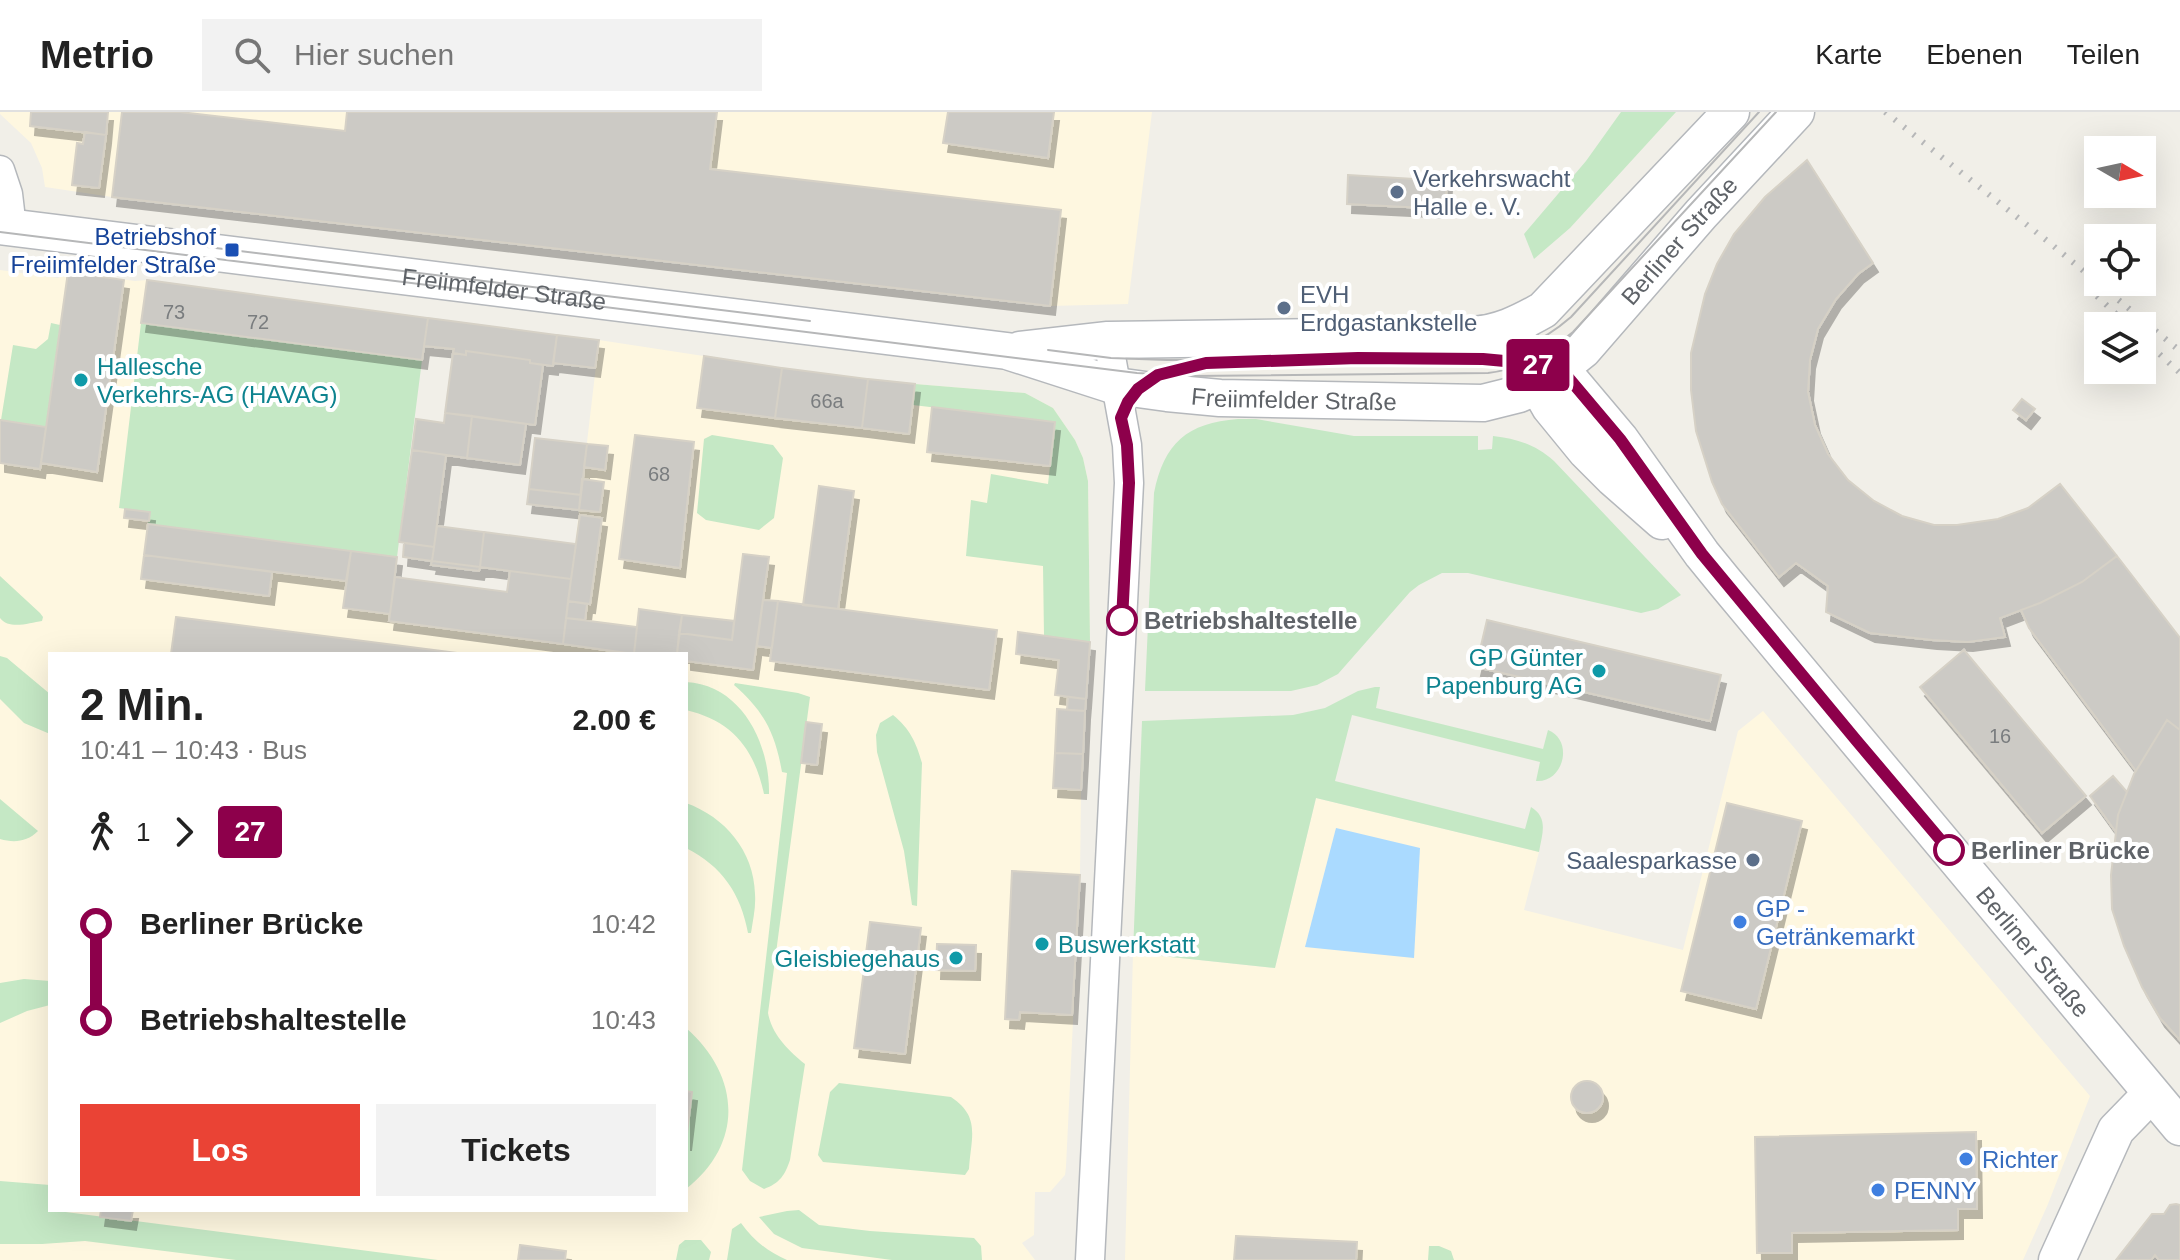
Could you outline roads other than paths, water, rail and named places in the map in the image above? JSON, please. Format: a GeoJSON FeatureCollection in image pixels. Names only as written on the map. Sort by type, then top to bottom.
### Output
{"type":"FeatureCollection","features":[{"type":"Feature","properties":{"kind":"street","name":"Berliner Straße"},"geometry":{"type":"LineString","coordinates":[[1483,334],[1519,324],[1543,310],[1731,112]]}},
{"type":"Feature","properties":{"kind":"street","name":"Berliner Straße"},"geometry":{"type":"LineString","coordinates":[[1796,112],[1701,214],[1592,341],[1544,369],[1550,407],[1613,478],[1702,554],[2180,1127]]}},
{"type":"Feature","properties":{"kind":"street"},"geometry":{"type":"LineString","coordinates":[[0,170],[8,194],[6,227]]}},
{"type":"Feature","properties":{"kind":"street","name":"Freiimfelder Straße"},"geometry":{"type":"LineString","coordinates":[[6,227],[1007,351],[1116,386],[1220,398],[1470,404],[1500,400],[1544,369]]}},
{"type":"Feature","properties":{"kind":"street"},"geometry":{"type":"LineString","coordinates":[[1543,310],[1537,329],[1544,369]]}},
{"type":"Feature","properties":{"kind":"street"},"geometry":{"type":"LineString","coordinates":[[1483,334],[1507,341],[1544,369]]}},
{"type":"Feature","properties":{"kind":"street","name":"Freiimfelder Straße"},"geometry":{"type":"LineString","coordinates":[[1007,351],[1108,340],[1483,334]]}},
{"type":"Feature","properties":{"kind":"street"},"geometry":{"type":"LineString","coordinates":[[1090,1260],[1129,483],[1127,445],[1108,340]]}},
{"type":"Feature","properties":{"kind":"street"},"geometry":{"type":"LineString","coordinates":[[2057,1260],[2116,1130],[2151,1094]]}},
{"type":"Feature","properties":{"kind":"water"},"geometry":{"type":"Polygon","coordinates":[[[1336,828],[1420,848],[1414,958],[1305,947],[1336,828]]]}},
{"type":"Feature","properties":{"kind":"tram line"},"geometry":{"type":"LineString","coordinates":[[1048,350],[1111,358],[1167,360],[1470,358],[1512,351],[1536,341],[1571,317],[1759,112]]}},
{"type":"Feature","properties":{"kind":"tram line"},"geometry":{"type":"LineString","coordinates":[[0,232],[1137,373],[1191,376],[1488,373],[1534,359],[1573,332],[1776,112]]}},
{"type":"Feature","properties":{"kind":"tram line"},"geometry":{"type":"LineString","coordinates":[[159,241],[810,321]]}},
{"type":"Feature","properties":{"kind":"railway"},"geometry":{"type":"LineString","coordinates":[[1885,112],[2180,351]]}},
{"type":"Feature","properties":{"kind":"railway"},"geometry":{"type":"LineString","coordinates":[[2097,296],[2114,312]]}},
{"type":"Feature","properties":{"kind":"railway"},"geometry":{"type":"LineString","coordinates":[[2156,351],[2180,373]]}},
{"type":"Feature","properties":{"kind":"place","name":"Verkehrswacht Halle e. V."},"geometry":{"type":"Point","coordinates":[1397,192]}},
{"type":"Feature","properties":{"kind":"place","name":"Betriebshof Freiimfelder Straße"},"geometry":{"type":"Point","coordinates":[232,250]}},
{"type":"Feature","properties":{"kind":"place","name":"EVH Erdgastankstelle"},"geometry":{"type":"Point","coordinates":[1284,308]}},
{"type":"Feature","properties":{"kind":"place","name":"Hallesche Verkehrs-AG (HAVAG)"},"geometry":{"type":"Point","coordinates":[81,380]}},
{"type":"Feature","properties":{"kind":"place","name":"Betriebshaltestelle"},"geometry":{"type":"Point","coordinates":[1122,620]}},
{"type":"Feature","properties":{"kind":"place","name":"GP Günter Papenburg AG"},"geometry":{"type":"Point","coordinates":[1599,671]}},
{"type":"Feature","properties":{"kind":"place","name":"Berliner Brücke"},"geometry":{"type":"Point","coordinates":[1949,850]}},
{"type":"Feature","properties":{"kind":"place","name":"Saalesparkasse"},"geometry":{"type":"Point","coordinates":[1753,860]}},
{"type":"Feature","properties":{"kind":"place","name":"GP - Getränkemarkt"},"geometry":{"type":"Point","coordinates":[1740,922]}},
{"type":"Feature","properties":{"kind":"place","name":"Buswerkstatt"},"geometry":{"type":"Point","coordinates":[1042,944]}},
{"type":"Feature","properties":{"kind":"place","name":"Gleisbiegehaus"},"geometry":{"type":"Point","coordinates":[956,958]}},
{"type":"Feature","properties":{"kind":"place","name":"Richter"},"geometry":{"type":"Point","coordinates":[1966,1159]}},
{"type":"Feature","properties":{"kind":"place","name":"PENNY"},"geometry":{"type":"Point","coordinates":[1878,1190]}}]}
